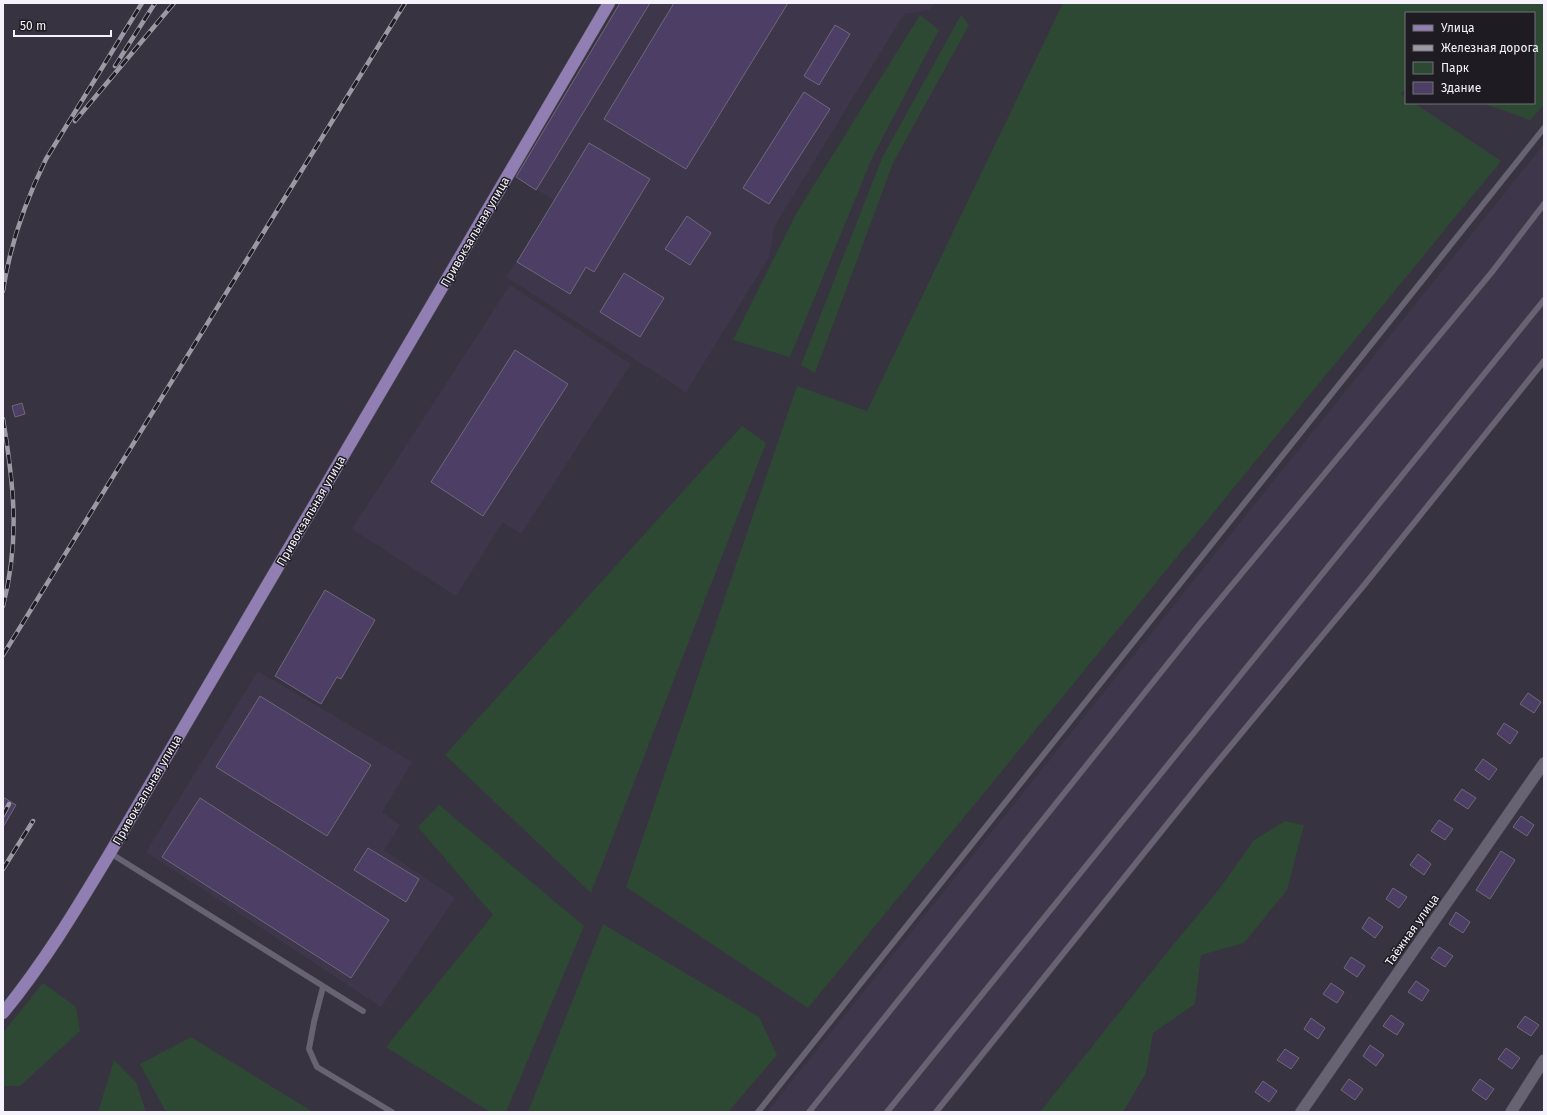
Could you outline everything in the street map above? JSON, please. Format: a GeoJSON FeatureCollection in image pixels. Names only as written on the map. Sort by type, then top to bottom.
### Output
{"type":"FeatureCollection","features":[{"type":"Feature","properties":{"kind":"main road","name":"Привокзальная улица"},"geometry":{"type":"LineString","coordinates":[[3,1013],[37,968],[78,906],[110,853],[610,3]]}},
{"type":"Feature","properties":{"kind":"street","name":"Таёжная улица"},"geometry":{"type":"LineString","coordinates":[[1301,1112],[1544,763]]}},
{"type":"Feature","properties":{"kind":"street"},"geometry":{"type":"LineString","coordinates":[[1511,1112],[1544,1060]]}},
{"type":"Feature","properties":{"kind":"lane"},"geometry":{"type":"LineString","coordinates":[[758,1112],[1544,128]]}},
{"type":"Feature","properties":{"kind":"lane"},"geometry":{"type":"LineString","coordinates":[[809,1112],[1198,626],[1492,272],[1544,204]]}},
{"type":"Feature","properties":{"kind":"lane"},"geometry":{"type":"LineString","coordinates":[[887,1112],[1544,300]]}},
{"type":"Feature","properties":{"kind":"lane"},"geometry":{"type":"LineString","coordinates":[[936,1112],[1205,777],[1365,584],[1544,361]]}},
{"type":"Feature","properties":{"kind":"lane"},"geometry":{"type":"LineString","coordinates":[[110,853],[363,1011]]}},
{"type":"Feature","properties":{"kind":"lane"},"geometry":{"type":"LineString","coordinates":[[324,987],[314,1022],[309,1049],[317,1067],[392,1112]]}},
{"type":"Feature","properties":{"kind":"shaded area"},"geometry":{"type":"Polygon","coordinates":[[[620,3],[935,3],[929,10],[904,14],[774,227],[769,257],[686,392],[506,277],[555,201],[515,176],[620,3]]]}},
{"type":"Feature","properties":{"kind":"shaded area"},"geometry":{"type":"Polygon","coordinates":[[[1544,144],[1544,361],[941,1112],[767,1112],[1544,144]]]}},
{"type":"Feature","properties":{"kind":"shaded area"},"geometry":{"type":"Polygon","coordinates":[[[510,285],[631,364],[521,534],[503,522],[456,596],[352,529],[510,285]]]}},
{"type":"Feature","properties":{"kind":"shaded area"},"geometry":{"type":"Polygon","coordinates":[[[258,671],[412,762],[382,812],[400,825],[384,850],[455,898],[381,1007],[146,852],[258,671]]]}},
{"type":"Feature","properties":{"kind":"green space"},"geometry":{"type":"Polygon","coordinates":[[[1063,3],[1544,3],[1544,105],[1530,120],[1485,104],[1535,104],[1535,12],[1405,12],[1405,89],[1401,94],[1405,96],[1405,104],[1416,104],[1501,161],[808,1008],[626,887],[797,386],[867,411],[1063,3]]]}},
{"type":"Feature","properties":{"kind":"green space"},"geometry":{"type":"Polygon","coordinates":[[[920,15],[939,30],[873,156],[790,357],[733,340],[797,212],[920,15]]]}},
{"type":"Feature","properties":{"kind":"green space"},"geometry":{"type":"Polygon","coordinates":[[[961,15],[969,25],[893,163],[815,373],[801,365],[882,158],[961,15]]]}},
{"type":"Feature","properties":{"kind":"green space"},"geometry":{"type":"Polygon","coordinates":[[[742,426],[766,443],[591,893],[445,755],[742,426]]]}},
{"type":"Feature","properties":{"kind":"green space"},"geometry":{"type":"Polygon","coordinates":[[[439,805],[584,926],[506,1112],[490,1112],[386,1047],[493,915],[418,827],[439,805]]]}},
{"type":"Feature","properties":{"kind":"green space"},"geometry":{"type":"Polygon","coordinates":[[[1285,821],[1304,825],[1287,890],[1244,943],[1201,955],[1195,1004],[1153,1033],[1146,1073],[1123,1112],[1040,1112],[1220,888],[1254,840],[1285,821]]]}},
{"type":"Feature","properties":{"kind":"green space"},"geometry":{"type":"Polygon","coordinates":[[[603,924],[759,1017],[777,1055],[728,1112],[528,1112],[603,924]]]}},
{"type":"Feature","properties":{"kind":"green space"},"geometry":{"type":"Polygon","coordinates":[[[43,983],[76,1007],[80,1031],[20,1086],[3,1086],[3,1033],[43,983]]]}},
{"type":"Feature","properties":{"kind":"green space"},"geometry":{"type":"Polygon","coordinates":[[[191,1037],[313,1112],[166,1112],[140,1064],[191,1037]]]}},
{"type":"Feature","properties":{"kind":"green space"},"geometry":{"type":"Polygon","coordinates":[[[114,1060],[136,1082],[146,1112],[98,1112],[114,1060]]]}},
{"type":"Feature","properties":{"kind":"building"},"geometry":{"type":"Polygon","coordinates":[[[620,3],[650,3],[536,190],[516,177],[620,3]]]}},
{"type":"Feature","properties":{"kind":"building"},"geometry":{"type":"Polygon","coordinates":[[[674,3],[788,3],[686,169],[604,119],[674,3]]]}},
{"type":"Feature","properties":{"kind":"building"},"geometry":{"type":"Polygon","coordinates":[[[835,25],[850,34],[819,85],[804,76],[835,25]]]}},
{"type":"Feature","properties":{"kind":"building"},"geometry":{"type":"Polygon","coordinates":[[[804,92],[830,109],[769,204],[743,188],[804,92]]]}},
{"type":"Feature","properties":{"kind":"building"},"geometry":{"type":"Polygon","coordinates":[[[589,143],[650,179],[594,272],[586,267],[570,294],[517,262],[589,143]]]}},
{"type":"Feature","properties":{"kind":"building"},"geometry":{"type":"Polygon","coordinates":[[[687,216],[711,233],[690,265],[665,249],[687,216]]]}},
{"type":"Feature","properties":{"kind":"building"},"geometry":{"type":"Polygon","coordinates":[[[624,273],[664,298],[640,337],[600,312],[624,273]]]}},
{"type":"Feature","properties":{"kind":"building"},"geometry":{"type":"Polygon","coordinates":[[[515,350],[568,384],[483,516],[431,482],[515,350]]]}},
{"type":"Feature","properties":{"kind":"building"},"geometry":{"type":"Polygon","coordinates":[[[22,403],[25,414],[15,417],[12,406],[22,403]]]}},
{"type":"Feature","properties":{"kind":"building"},"geometry":{"type":"Polygon","coordinates":[[[325,590],[375,620],[341,679],[337,677],[321,704],[275,676],[325,590]]]}},
{"type":"Feature","properties":{"kind":"building"},"geometry":{"type":"Polygon","coordinates":[[[1528,693],[1541,702],[1534,713],[1520,704],[1528,693]]]}},
{"type":"Feature","properties":{"kind":"building"},"geometry":{"type":"Polygon","coordinates":[[[260,696],[371,765],[327,836],[216,767],[260,696]]]}},
{"type":"Feature","properties":{"kind":"building"},"geometry":{"type":"Polygon","coordinates":[[[1504,723],[1518,732],[1510,744],[1497,734],[1504,723]]]}},
{"type":"Feature","properties":{"kind":"building"},"geometry":{"type":"Polygon","coordinates":[[[1483,759],[1497,769],[1489,780],[1475,770],[1483,759]]]}},
{"type":"Feature","properties":{"kind":"building"},"geometry":{"type":"Polygon","coordinates":[[[1462,789],[1476,798],[1468,809],[1454,800],[1462,789]]]}},
{"type":"Feature","properties":{"kind":"building"},"geometry":{"type":"Polygon","coordinates":[[[3,797],[16,805],[3,827],[3,797]]]}},
{"type":"Feature","properties":{"kind":"building"},"geometry":{"type":"Polygon","coordinates":[[[200,798],[389,920],[351,978],[162,857],[200,798]]]}},
{"type":"Feature","properties":{"kind":"building"},"geometry":{"type":"Polygon","coordinates":[[[1521,816],[1534,825],[1527,836],[1513,827],[1521,816]]]}},
{"type":"Feature","properties":{"kind":"building"},"geometry":{"type":"Polygon","coordinates":[[[1439,820],[1453,829],[1445,840],[1431,831],[1439,820]]]}},
{"type":"Feature","properties":{"kind":"building"},"geometry":{"type":"Polygon","coordinates":[[[368,848],[419,879],[406,902],[354,870],[368,848]]]}},
{"type":"Feature","properties":{"kind":"building"},"geometry":{"type":"Polygon","coordinates":[[[1501,851],[1515,860],[1490,899],[1476,890],[1501,851]]]}},
{"type":"Feature","properties":{"kind":"building"},"geometry":{"type":"Polygon","coordinates":[[[1418,854],[1431,864],[1424,875],[1410,865],[1418,854]]]}},
{"type":"Feature","properties":{"kind":"building"},"geometry":{"type":"Polygon","coordinates":[[[1393,888],[1407,897],[1399,908],[1386,899],[1393,888]]]}},
{"type":"Feature","properties":{"kind":"building"},"geometry":{"type":"Polygon","coordinates":[[[1456,912],[1470,922],[1463,933],[1449,924],[1456,912]]]}},
{"type":"Feature","properties":{"kind":"building"},"geometry":{"type":"Polygon","coordinates":[[[1369,917],[1383,927],[1375,938],[1362,928],[1369,917]]]}},
{"type":"Feature","properties":{"kind":"building"},"geometry":{"type":"Polygon","coordinates":[[[1439,947],[1453,956],[1445,967],[1431,958],[1439,947]]]}},
{"type":"Feature","properties":{"kind":"building"},"geometry":{"type":"Polygon","coordinates":[[[1351,957],[1365,966],[1357,977],[1344,968],[1351,957]]]}},
{"type":"Feature","properties":{"kind":"building"},"geometry":{"type":"Polygon","coordinates":[[[1416,981],[1429,990],[1422,1001],[1408,992],[1416,981]]]}},
{"type":"Feature","properties":{"kind":"building"},"geometry":{"type":"Polygon","coordinates":[[[1331,983],[1344,992],[1337,1003],[1323,994],[1331,983]]]}},
{"type":"Feature","properties":{"kind":"building"},"geometry":{"type":"Polygon","coordinates":[[[1391,1015],[1404,1024],[1397,1035],[1383,1026],[1391,1015]]]}},
{"type":"Feature","properties":{"kind":"building"},"geometry":{"type":"Polygon","coordinates":[[[1525,1016],[1539,1025],[1531,1036],[1517,1027],[1525,1016]]]}},
{"type":"Feature","properties":{"kind":"building"},"geometry":{"type":"Polygon","coordinates":[[[1311,1018],[1325,1028],[1318,1039],[1304,1029],[1311,1018]]]}},
{"type":"Feature","properties":{"kind":"building"},"geometry":{"type":"Polygon","coordinates":[[[1370,1045],[1384,1055],[1376,1066],[1363,1056],[1370,1045]]]}},
{"type":"Feature","properties":{"kind":"building"},"geometry":{"type":"Polygon","coordinates":[[[1506,1048],[1520,1058],[1512,1069],[1498,1059],[1506,1048]]]}},
{"type":"Feature","properties":{"kind":"building"},"geometry":{"type":"Polygon","coordinates":[[[1285,1049],[1299,1058],[1291,1069],[1277,1060],[1285,1049]]]}},
{"type":"Feature","properties":{"kind":"building"},"geometry":{"type":"Polygon","coordinates":[[[1349,1079],[1363,1089],[1355,1100],[1341,1090],[1349,1079]]]}},
{"type":"Feature","properties":{"kind":"building"},"geometry":{"type":"Polygon","coordinates":[[[1480,1079],[1494,1089],[1486,1100],[1472,1090],[1480,1079]]]}},
{"type":"Feature","properties":{"kind":"building"},"geometry":{"type":"Polygon","coordinates":[[[1263,1081],[1277,1091],[1269,1102],[1255,1092],[1263,1081]]]}},
{"type":"Feature","properties":{"kind":"railway"},"geometry":{"type":"LineString","coordinates":[[3,291],[19,224],[31,191],[46,159],[142,3]]}},
{"type":"Feature","properties":{"kind":"railway"},"geometry":{"type":"LineString","coordinates":[[115,66],[155,3]]}},
{"type":"Feature","properties":{"kind":"railway"},"geometry":{"type":"LineString","coordinates":[[75,121],[174,3]]}},
{"type":"Feature","properties":{"kind":"railway"},"geometry":{"type":"LineString","coordinates":[[3,655],[405,3]]}},
{"type":"Feature","properties":{"kind":"railway"},"geometry":{"type":"LineString","coordinates":[[3,419],[10,467],[14,513],[12,558],[3,606]]}},
{"type":"Feature","properties":{"kind":"railway"},"geometry":{"type":"LineString","coordinates":[[3,815],[9,804]]}},
{"type":"Feature","properties":{"kind":"railway"},"geometry":{"type":"LineString","coordinates":[[3,869],[33,821]]}}]}
